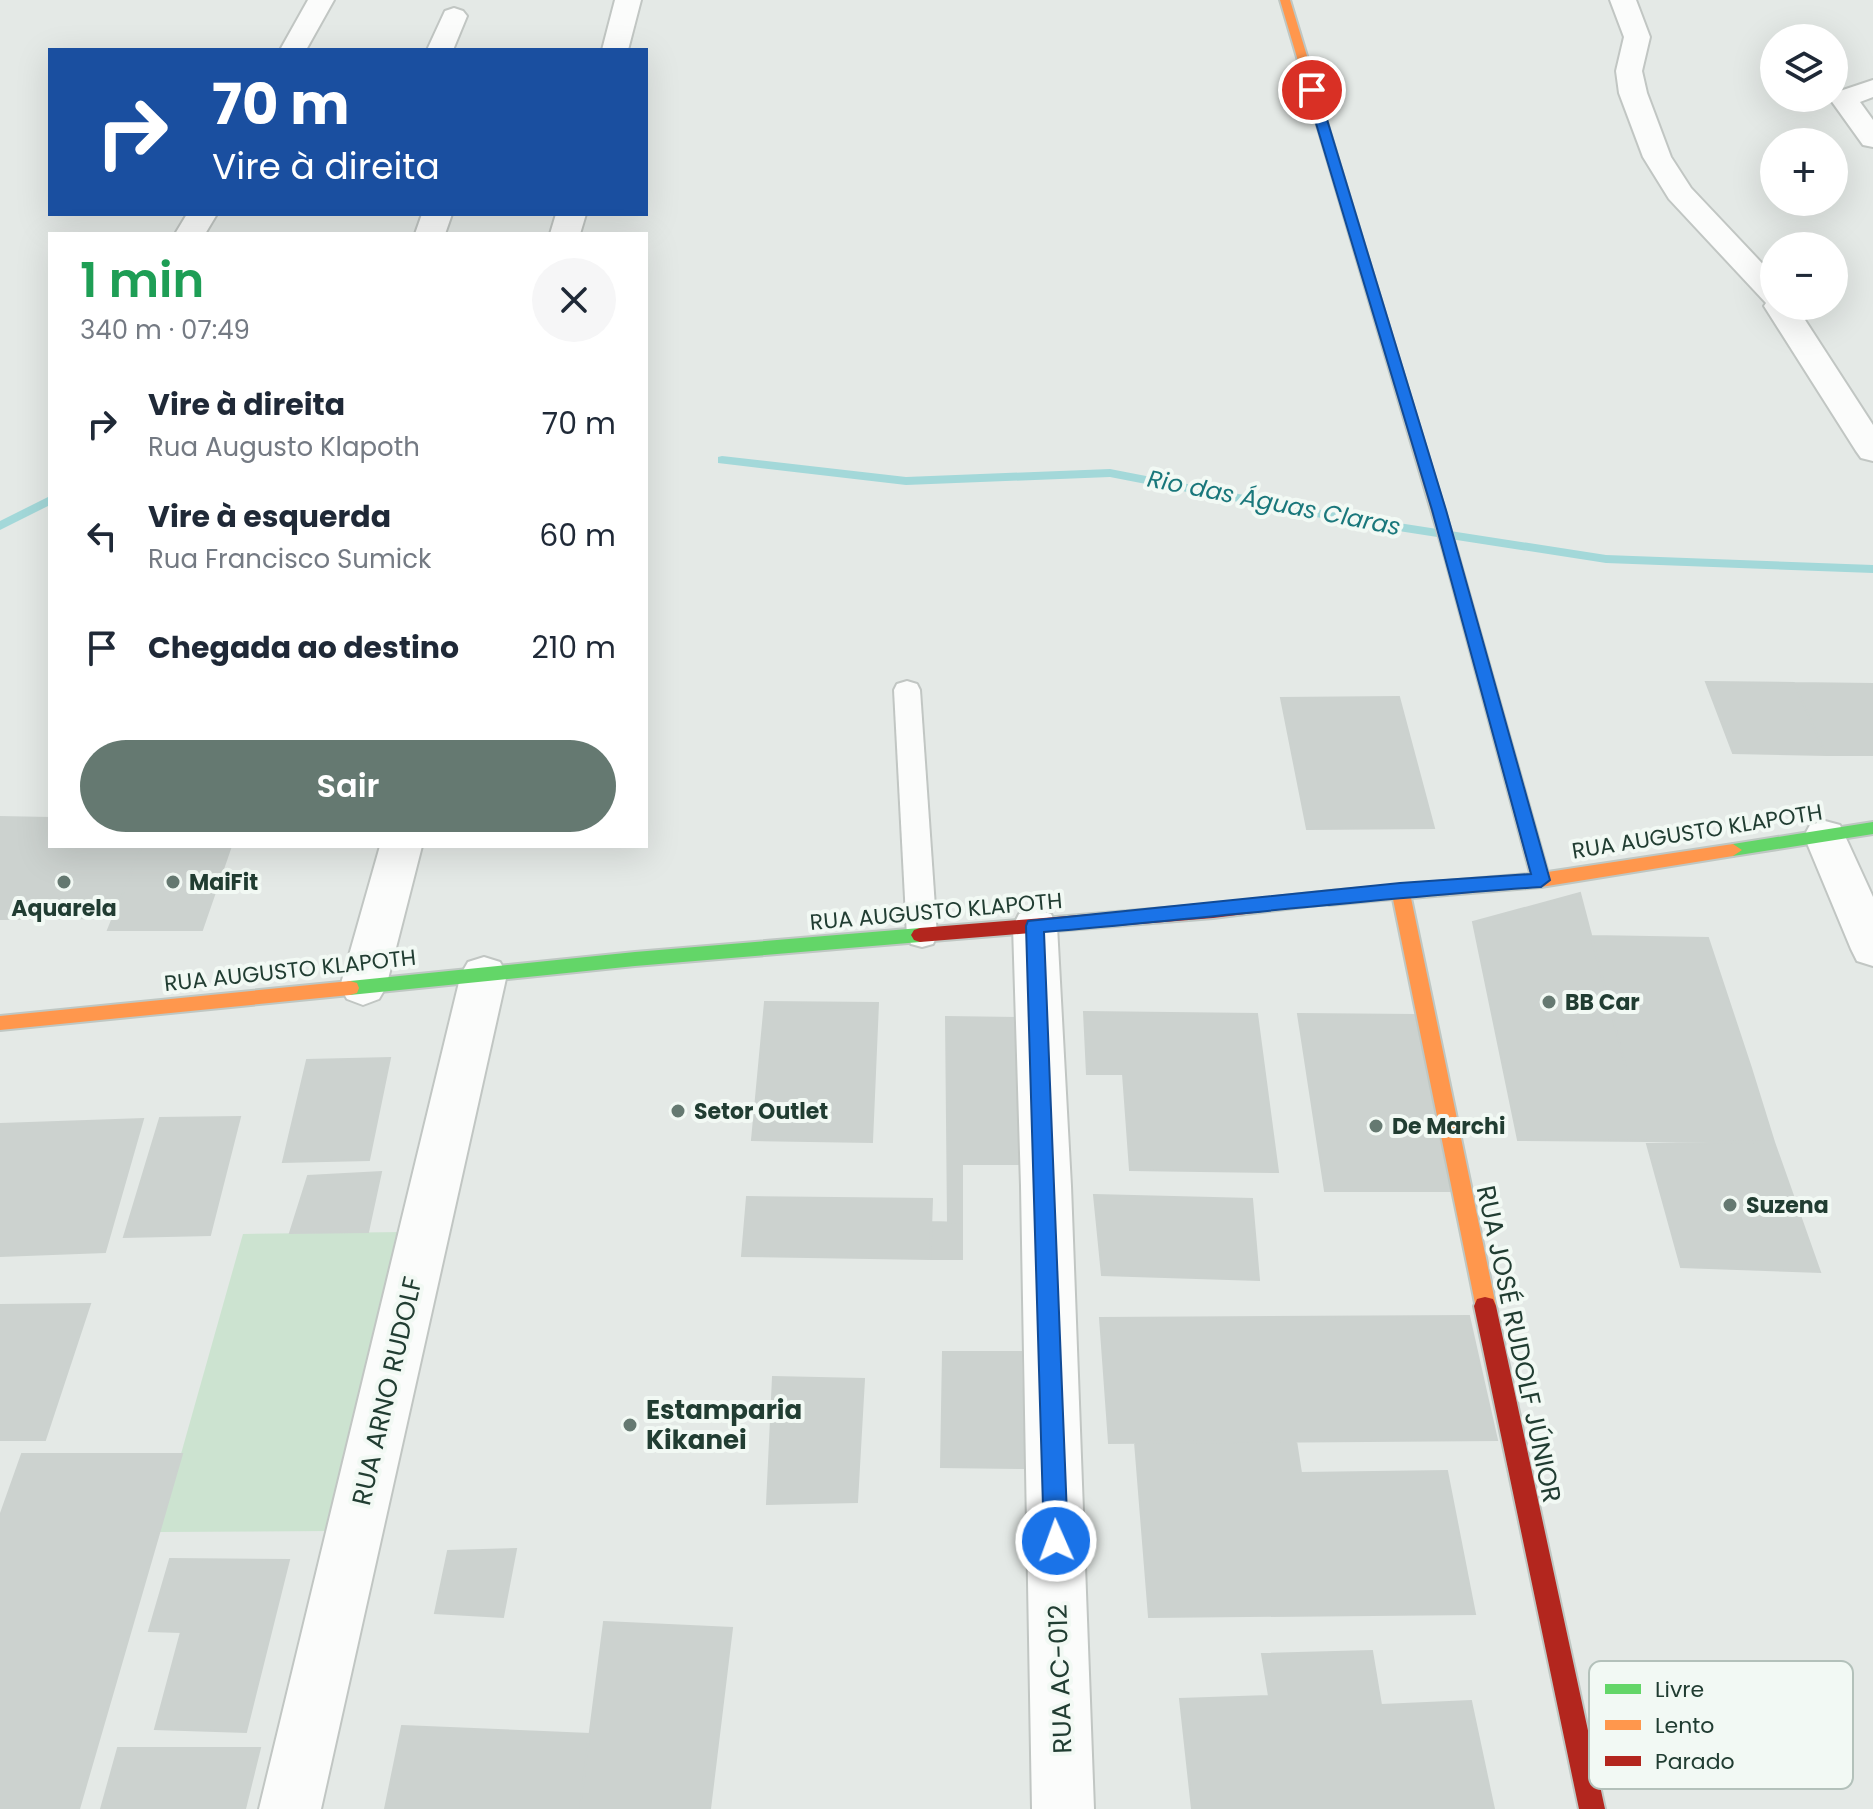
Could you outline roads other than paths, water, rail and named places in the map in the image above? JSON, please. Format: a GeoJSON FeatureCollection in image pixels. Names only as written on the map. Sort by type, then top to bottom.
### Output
{"type":"FeatureCollection","features":[{"type":"Feature","properties":{"kind":"street"},"geometry":{"type":"LineString","coordinates":[[294,48],[321,0]]}},
{"type":"Feature","properties":{"kind":"street"},"geometry":{"type":"LineString","coordinates":[[616,48],[628,0]]}},
{"type":"Feature","properties":{"kind":"street"},"geometry":{"type":"LineString","coordinates":[[1285,0],[1439,510],[1541,880]]}},
{"type":"Feature","properties":{"kind":"street"},"geometry":{"type":"LineString","coordinates":[[1623,0],[1637,37],[1629,71],[1644,125],[1657,157],[1679,193],[1760,278]]}},
{"type":"Feature","properties":{"kind":"street"},"geometry":{"type":"LineString","coordinates":[[441,48],[454,16]]}},
{"type":"Feature","properties":{"kind":"street"},"geometry":{"type":"LineString","coordinates":[[1873,88],[1844,99],[1873,139]]}},
{"type":"Feature","properties":{"kind":"street"},"geometry":{"type":"LineString","coordinates":[[1789,320],[1873,451]]}},
{"type":"Feature","properties":{"kind":"street","name":"RUA AUGUSTO KLAPOTH"},"geometry":{"type":"LineString","coordinates":[[0,1023],[484,974],[1213,911],[1400,890],[1541,880],[1873,828]]}},
{"type":"Feature","properties":{"kind":"street"},"geometry":{"type":"LineString","coordinates":[[1825,836],[1873,949]]}},
{"type":"Feature","properties":{"kind":"street"},"geometry":{"type":"LineString","coordinates":[[363,987],[400,848]]}},
{"type":"Feature","properties":{"kind":"street","name":"RUA JOSÉ RUDOLF JÚNIOR"},"geometry":{"type":"LineString","coordinates":[[1400,890],[1460,1189],[1592,1809]]}},
{"type":"Feature","properties":{"kind":"street","name":"RUA AC-012"},"geometry":{"type":"LineString","coordinates":[[1035,926],[1046,1186],[1063,1809]]}},
{"type":"Feature","properties":{"kind":"street","name":"RUA ARNO RUDOLF"},"geometry":{"type":"LineString","coordinates":[[290,1809],[484,974]]}},
{"type":"Feature","properties":{"kind":"lane"},"geometry":{"type":"LineString","coordinates":[[907,690],[922,936]]}},
{"type":"Feature","properties":{"kind":"waterway","name":"Rio das Águas Claras"},"geometry":{"type":"LineString","coordinates":[[722,460],[906,481],[1110,473],[1347,519],[1606,559],[1873,569]]}},
{"type":"Feature","properties":{"kind":"waterway","name":"Rio das Águas Claras"},"geometry":{"type":"LineString","coordinates":[[0,526],[48,501]]}},
{"type":"Feature","properties":{"kind":"place","name":"Aquarela"},"geometry":{"type":"Point","coordinates":[64,882]}},
{"type":"Feature","properties":{"kind":"place","name":"MaiFit"},"geometry":{"type":"Point","coordinates":[173,882]}},
{"type":"Feature","properties":{"kind":"place","name":"BB Car"},"geometry":{"type":"Point","coordinates":[1549,1002]}},
{"type":"Feature","properties":{"kind":"place","name":"Setor Outlet"},"geometry":{"type":"Point","coordinates":[678,1111]}},
{"type":"Feature","properties":{"kind":"place","name":"De Marchi"},"geometry":{"type":"Point","coordinates":[1376,1126]}},
{"type":"Feature","properties":{"kind":"place","name":"Suzena"},"geometry":{"type":"Point","coordinates":[1730,1205]}},
{"type":"Feature","properties":{"kind":"place","name":"Estamparia Kikanei"},"geometry":{"type":"Point","coordinates":[630,1425]}}]}
